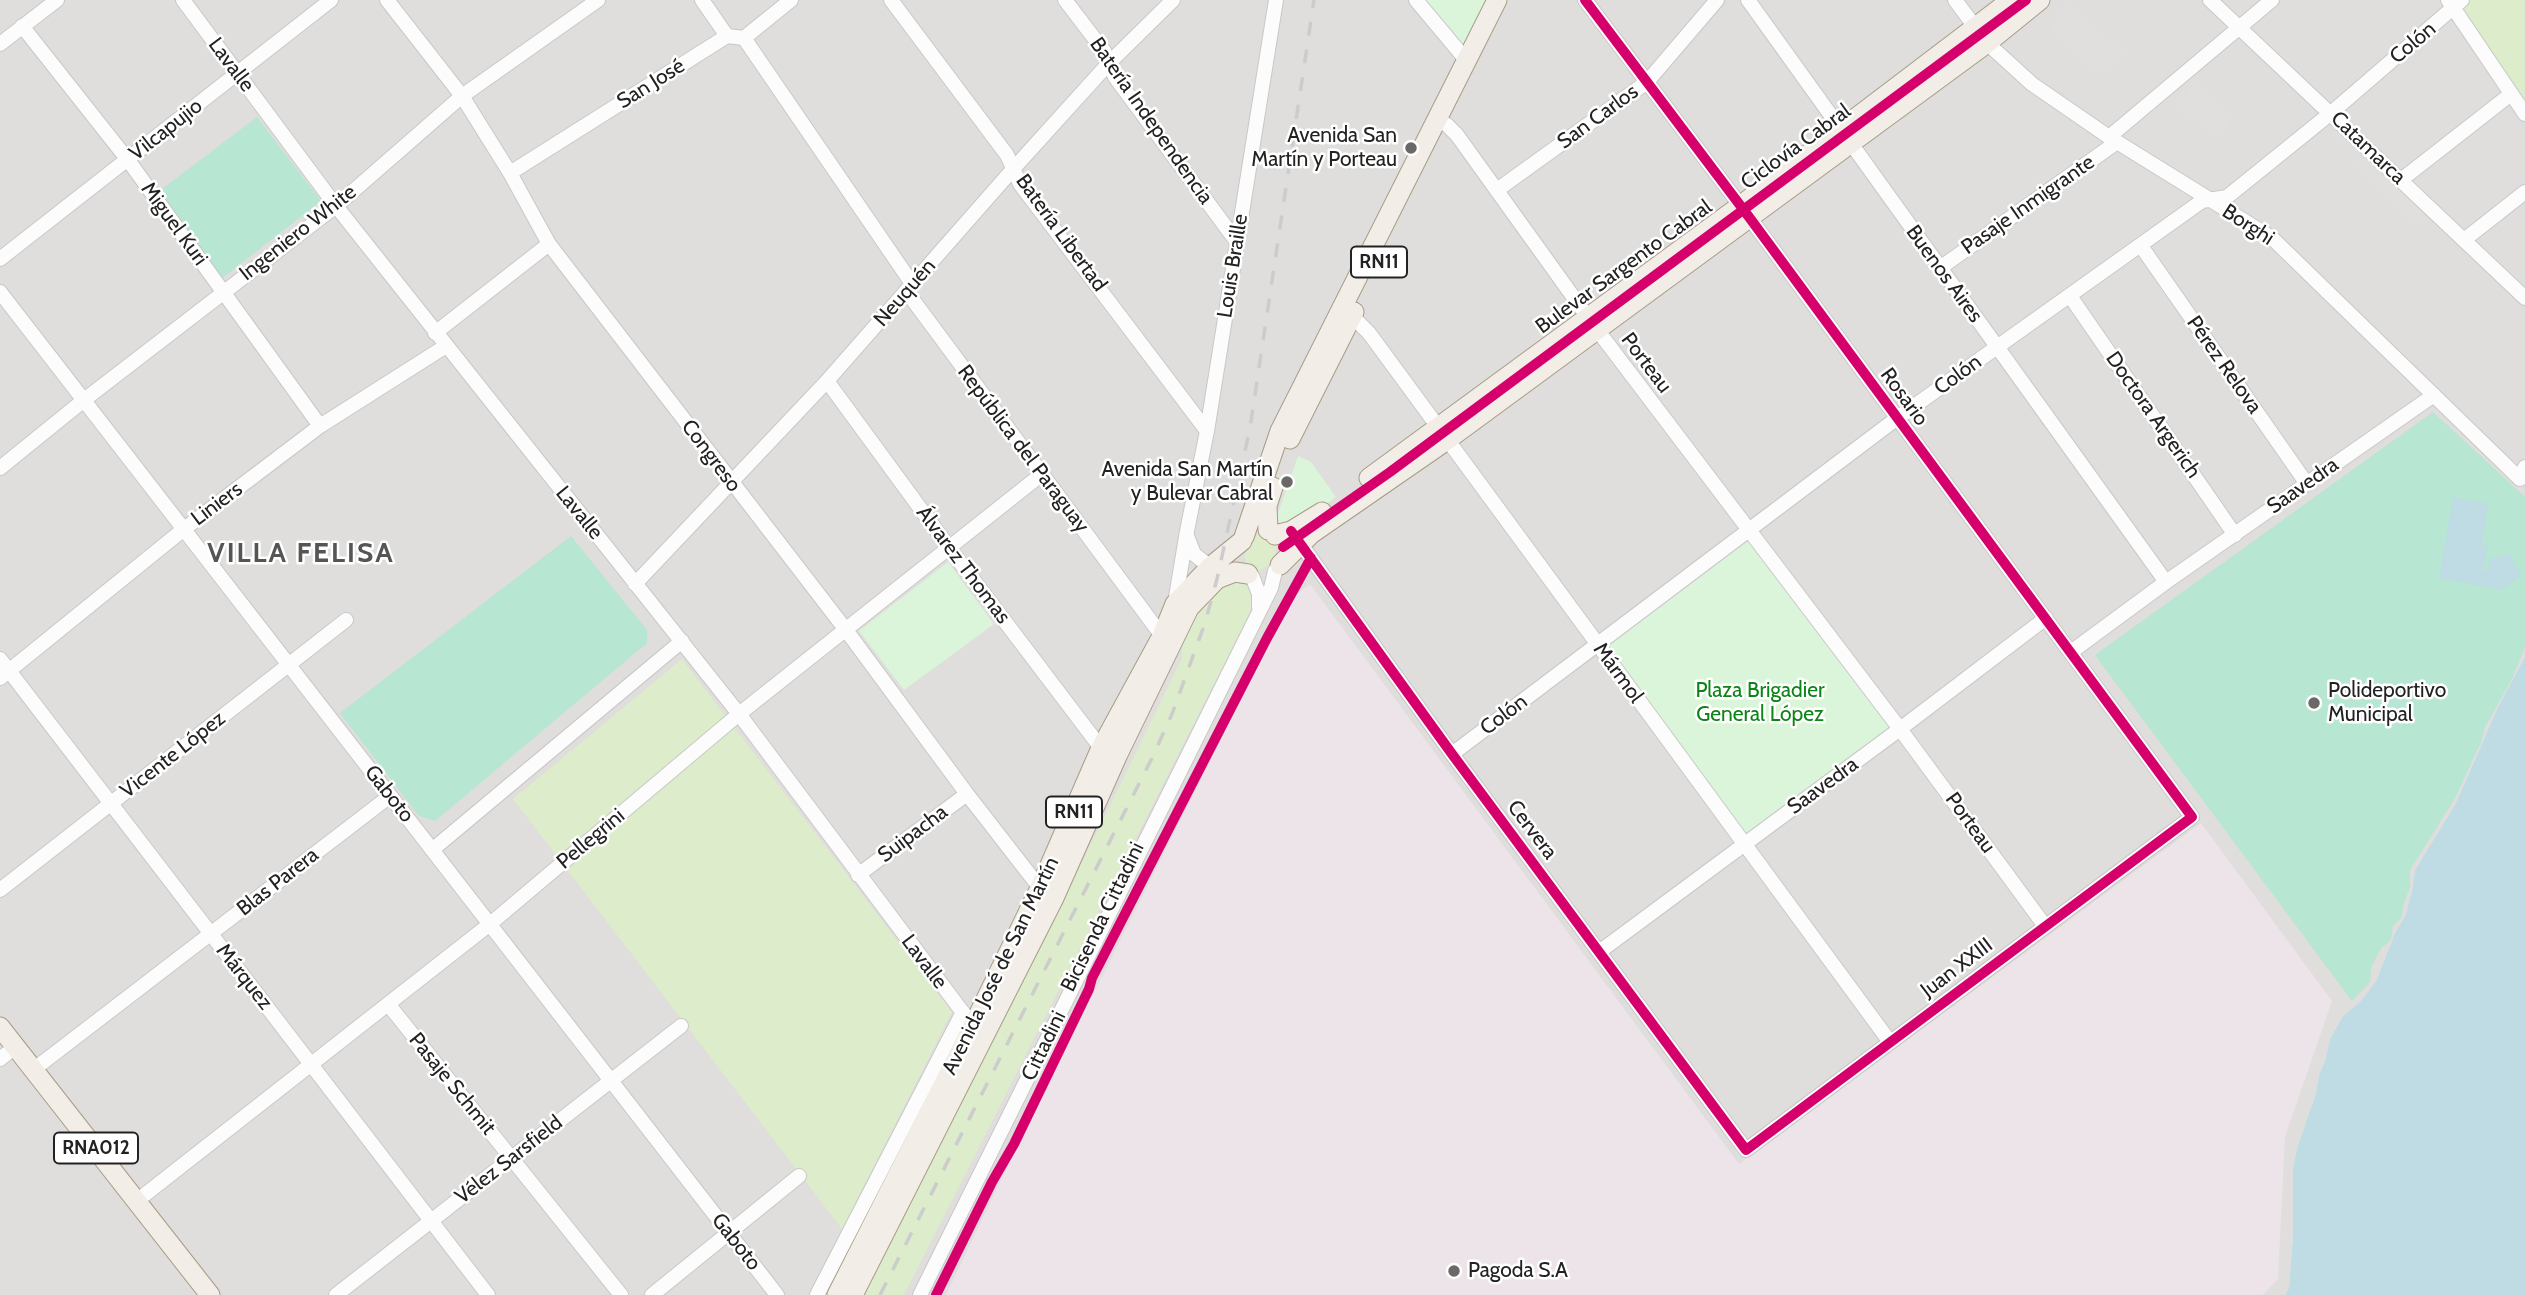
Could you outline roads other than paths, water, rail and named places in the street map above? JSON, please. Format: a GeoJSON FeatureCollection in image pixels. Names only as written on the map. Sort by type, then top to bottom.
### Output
{"type":"FeatureCollection","features":[{"type":"Feature","properties":{"kind":"main road","name":"RN11"},"geometry":{"type":"LineString","coordinates":[[1442,122],[1467,61],[1497,0]]}},
{"type":"Feature","properties":{"kind":"main road","name":"RN11"},"geometry":{"type":"LineString","coordinates":[[1243,539],[1280,431],[1346,313],[1442,122],[1510,0]]}},
{"type":"Feature","properties":{"kind":"main road","name":"Bulevar Sargento Cabral"},"geometry":{"type":"LineString","coordinates":[[1981,35],[2011,0]]}},
{"type":"Feature","properties":{"kind":"main road","name":"Bulevar Sargento Cabral"},"geometry":{"type":"LineString","coordinates":[[1278,568],[1284,535],[1443,434],[1981,35],[2040,0]]}},
{"type":"Feature","properties":{"kind":"main road","name":"RN11"},"geometry":{"type":"LineString","coordinates":[[1284,535],[1267,506],[1292,435],[1346,313]]}},
{"type":"Feature","properties":{"kind":"main road"},"geometry":{"type":"LineString","coordinates":[[1250,575],[1242,568],[1239,560],[1243,539],[1254,529],[1261,528],[1284,535]]}},
{"type":"Feature","properties":{"kind":"main road","name":"Avenida José de San Martín"},"geometry":{"type":"LineString","coordinates":[[837,1295],[968,1019],[1047,893],[1101,748],[1163,636],[1175,605],[1210,566],[1243,539]]}},
{"type":"Feature","properties":{"kind":"main road","name":"RN11"},"geometry":{"type":"LineString","coordinates":[[1250,575],[1261,578],[1278,568]]}},
{"type":"Feature","properties":{"kind":"main road","name":"Avenida José de San Martín"},"geometry":{"type":"LineString","coordinates":[[853,1295],[1047,893],[1173,645],[1189,608],[1217,579],[1235,572],[1250,575]]}},
{"type":"Feature","properties":{"kind":"main road","name":"RNA012"},"geometry":{"type":"LineString","coordinates":[[0,1027],[7,1053],[33,1070],[138,1200],[210,1295]]}},
{"type":"Feature","properties":{"kind":"main road","name":"RNA012"},"geometry":{"type":"LineString","coordinates":[[191,1269],[217,1295]]}},
{"type":"Feature","properties":{"kind":"street"},"geometry":{"type":"LineString","coordinates":[[0,44],[57,0]]}},
{"type":"Feature","properties":{"kind":"street","name":"Lavalle"},"geometry":{"type":"LineString","coordinates":[[183,0],[435,333],[739,714],[968,1019]]}},
{"type":"Feature","properties":{"kind":"street","name":"Vilcapujio"},"geometry":{"type":"LineString","coordinates":[[0,259],[331,0]]}},
{"type":"Feature","properties":{"kind":"street","name":"Congreso"},"geometry":{"type":"LineString","coordinates":[[387,0],[462,96],[510,173],[549,244],[846,630],[967,794],[1047,893]]}},
{"type":"Feature","properties":{"kind":"street","name":"Ingeniero White"},"geometry":{"type":"LineString","coordinates":[[0,468],[83,400],[336,205],[462,96],[598,0]]}},
{"type":"Feature","properties":{"kind":"street"},"geometry":{"type":"LineString","coordinates":[[702,0],[727,36],[744,38],[791,0]]}},
{"type":"Feature","properties":{"kind":"street","name":"Batería Libertad"},"geometry":{"type":"LineString","coordinates":[[891,0],[1007,155],[1020,184],[1208,431]]}},
{"type":"Feature","properties":{"kind":"street","name":"Batería Independencia"},"geometry":{"type":"LineString","coordinates":[[1065,0],[1104,51],[1115,77],[1237,242]]}},
{"type":"Feature","properties":{"kind":"street","name":"Neuquén"},"geometry":{"type":"LineString","coordinates":[[635,584],[827,381],[1014,168],[1110,63],[1173,0]]}},
{"type":"Feature","properties":{"kind":"street","name":"Louis Braille"},"geometry":{"type":"LineString","coordinates":[[1175,605],[1186,531],[1208,431],[1276,0]]}},
{"type":"Feature","properties":{"kind":"street"},"geometry":{"type":"LineString","coordinates":[[1416,0],[1467,61]]}},
{"type":"Feature","properties":{"kind":"street","name":"Rosario"},"geometry":{"type":"LineString","coordinates":[[1585,0],[2192,817]]}},
{"type":"Feature","properties":{"kind":"street","name":"San Carlos"},"geometry":{"type":"LineString","coordinates":[[1497,190],[1647,82],[1717,0]]}},
{"type":"Feature","properties":{"kind":"street","name":"Buenos Aires"},"geometry":{"type":"LineString","coordinates":[[1748,0],[2166,583]]}},
{"type":"Feature","properties":{"kind":"street","name":"Borghi"},"geometry":{"type":"LineString","coordinates":[[1955,0],[1981,35],[2032,84],[2113,139],[2272,238],[2434,395],[2523,473]]}},
{"type":"Feature","properties":{"kind":"street","name":"Catamarca"},"geometry":{"type":"LineString","coordinates":[[2210,0],[2525,298]]}},
{"type":"Feature","properties":{"kind":"street","name":"Pasaje Inmigrante"},"geometry":{"type":"LineString","coordinates":[[1940,268],[2113,139],[2272,0]]}},
{"type":"Feature","properties":{"kind":"street"},"geometry":{"type":"LineString","coordinates":[[2454,3],[2525,114]]}},
{"type":"Feature","properties":{"kind":"street","name":"Colón"},"geometry":{"type":"LineString","coordinates":[[1452,754],[1896,419],[2202,201],[2227,197],[2331,113],[2454,3]]}},
{"type":"Feature","properties":{"kind":"street","name":"Miguel Kuri"},"geometry":{"type":"LineString","coordinates":[[22,26],[128,160],[320,426]]}},
{"type":"Feature","properties":{"kind":"street","name":"San José"},"geometry":{"type":"LineString","coordinates":[[510,173],[727,36]]}},
{"type":"Feature","properties":{"kind":"street","name":"República del Paraguay"},"geometry":{"type":"LineString","coordinates":[[744,38],[910,288],[1042,474],[1163,636]]}},
{"type":"Feature","properties":{"kind":"street"},"geometry":{"type":"LineString","coordinates":[[2401,180],[2511,94]]}},
{"type":"Feature","properties":{"kind":"street","name":"Porteau"},"geometry":{"type":"LineString","coordinates":[[1442,122],[1457,135],[1592,323],[1900,729],[2045,926]]}},
{"type":"Feature","properties":{"kind":"street"},"geometry":{"type":"LineString","coordinates":[[2464,240],[2525,192]]}},
{"type":"Feature","properties":{"kind":"street"},"geometry":{"type":"LineString","coordinates":[[435,333],[549,244]]}},
{"type":"Feature","properties":{"kind":"street","name":"Pérez Relova"},"geometry":{"type":"LineString","coordinates":[[2141,246],[2307,484]]}},
{"type":"Feature","properties":{"kind":"street","name":"Gaboto"},"geometry":{"type":"LineString","coordinates":[[0,292],[777,1295]]}},
{"type":"Feature","properties":{"kind":"street","name":"Doctora Argerich"},"geometry":{"type":"LineString","coordinates":[[2070,296],[2235,535]]}},
{"type":"Feature","properties":{"kind":"street","name":"Mármol"},"geometry":{"type":"LineString","coordinates":[[1346,313],[1368,333],[1890,1042]]}},
{"type":"Feature","properties":{"kind":"street","name":"Liniers"},"geometry":{"type":"LineString","coordinates":[[3,669],[320,426],[446,346]]}},
{"type":"Feature","properties":{"kind":"street","name":"Álvarez Thomas"},"geometry":{"type":"LineString","coordinates":[[827,381],[1101,748]]}},
{"type":"Feature","properties":{"kind":"street","name":"Saavedra"},"geometry":{"type":"LineString","coordinates":[[2071,652],[2434,395]]}},
{"type":"Feature","properties":{"kind":"street","name":"Pellegrini"},"geometry":{"type":"LineString","coordinates":[[138,1200],[490,924],[739,714],[1042,474]]}},
{"type":"Feature","properties":{"kind":"street"},"geometry":{"type":"LineString","coordinates":[[1186,531],[1194,554],[1210,566]]}},
{"type":"Feature","properties":{"kind":"street","name":"Cervera"},"geometry":{"type":"LineString","coordinates":[[1284,535],[1452,754],[1746,1150]]}},
{"type":"Feature","properties":{"kind":"street","name":"Cittadini"},"geometry":{"type":"LineString","coordinates":[[920,1295],[1271,588],[1278,568]]}},
{"type":"Feature","properties":{"kind":"street"},"geometry":{"type":"LineString","coordinates":[[1250,575],[1259,594],[1259,608]]}},
{"type":"Feature","properties":{"kind":"street"},"geometry":{"type":"LineString","coordinates":[[1140,606],[1153,611],[1175,605]]}},
{"type":"Feature","properties":{"kind":"street","name":"Saavedra"},"geometry":{"type":"LineString","coordinates":[[1599,952],[2046,618]]}},
{"type":"Feature","properties":{"kind":"street","name":"Vicente López"},"geometry":{"type":"LineString","coordinates":[[0,890],[346,620]]}},
{"type":"Feature","properties":{"kind":"street"},"geometry":{"type":"LineString","coordinates":[[432,850],[682,641]]}},
{"type":"Feature","properties":{"kind":"street","name":"Márquez"},"geometry":{"type":"LineString","coordinates":[[3,669],[111,803],[488,1295]]}},
{"type":"Feature","properties":{"kind":"street","name":"Suipacha"},"geometry":{"type":"LineString","coordinates":[[858,875],[967,794]]}},
{"type":"Feature","properties":{"kind":"street","name":"Blas Parera"},"geometry":{"type":"LineString","coordinates":[[33,1070],[390,796]]}},
{"type":"Feature","properties":{"kind":"street","name":"Juan XXIII"},"geometry":{"type":"LineString","coordinates":[[1746,1150],[2192,817]]}},
{"type":"Feature","properties":{"kind":"street","name":"Pasaje Schmit"},"geometry":{"type":"LineString","coordinates":[[388,1004],[621,1295]]}},
{"type":"Feature","properties":{"kind":"street"},"geometry":{"type":"LineString","coordinates":[[817,1295],[968,1019]]}},
{"type":"Feature","properties":{"kind":"street","name":"Vélez Sarsfield"},"geometry":{"type":"LineString","coordinates":[[336,1295],[681,1026]]}},
{"type":"Feature","properties":{"kind":"street"},"geometry":{"type":"LineString","coordinates":[[652,1295],[799,1176]]}},
{"type":"Feature","properties":{"kind":"water"},"geometry":{"type":"Polygon","coordinates":[[[2453,497],[2488,504],[2482,545],[2488,546],[2483,571],[2487,572],[2490,559],[2510,554],[2521,576],[2502,590],[2439,578],[2453,497]]]}},
{"type":"Feature","properties":{"kind":"water"},"geometry":{"type":"Polygon","coordinates":[[[2525,657],[2525,1295],[2285,1295],[2289,1288],[2293,1235],[2293,1169],[2330,1039],[2343,1016],[2360,1002],[2376,981],[2395,933],[2405,916],[2415,870],[2456,803],[2498,707],[2525,657]]]}},
{"type":"Feature","properties":{"kind":"railway"},"geometry":{"type":"LineString","coordinates":[[880,1295],[1152,758],[1172,714],[1205,623],[1250,428],[1314,0]]}},
{"type":"Feature","properties":{"kind":"place","name":"Avenida San Martín y Porteau"},"geometry":{"type":"Point","coordinates":[1411,148]}},
{"type":"Feature","properties":{"kind":"place","name":"Avenida San Martín y Bulevar Cabral"},"geometry":{"type":"Point","coordinates":[1287,482]}},
{"type":"Feature","properties":{"kind":"place","name":"Polideportivo Municipal"},"geometry":{"type":"Point","coordinates":[2314,703]}},
{"type":"Feature","properties":{"kind":"place","name":"Pagoda S.A"},"geometry":{"type":"Point","coordinates":[1454,1271]}},
{"type":"Feature","properties":{"kind":"district","name":"VILLA FELISA"},"geometry":{"type":"Point","coordinates":[301,554]}},
{"type":"Feature","properties":{"kind":"park label","name":"Plaza Brigadier General López"},"geometry":{"type":"Point","coordinates":[1760,703]}}]}
